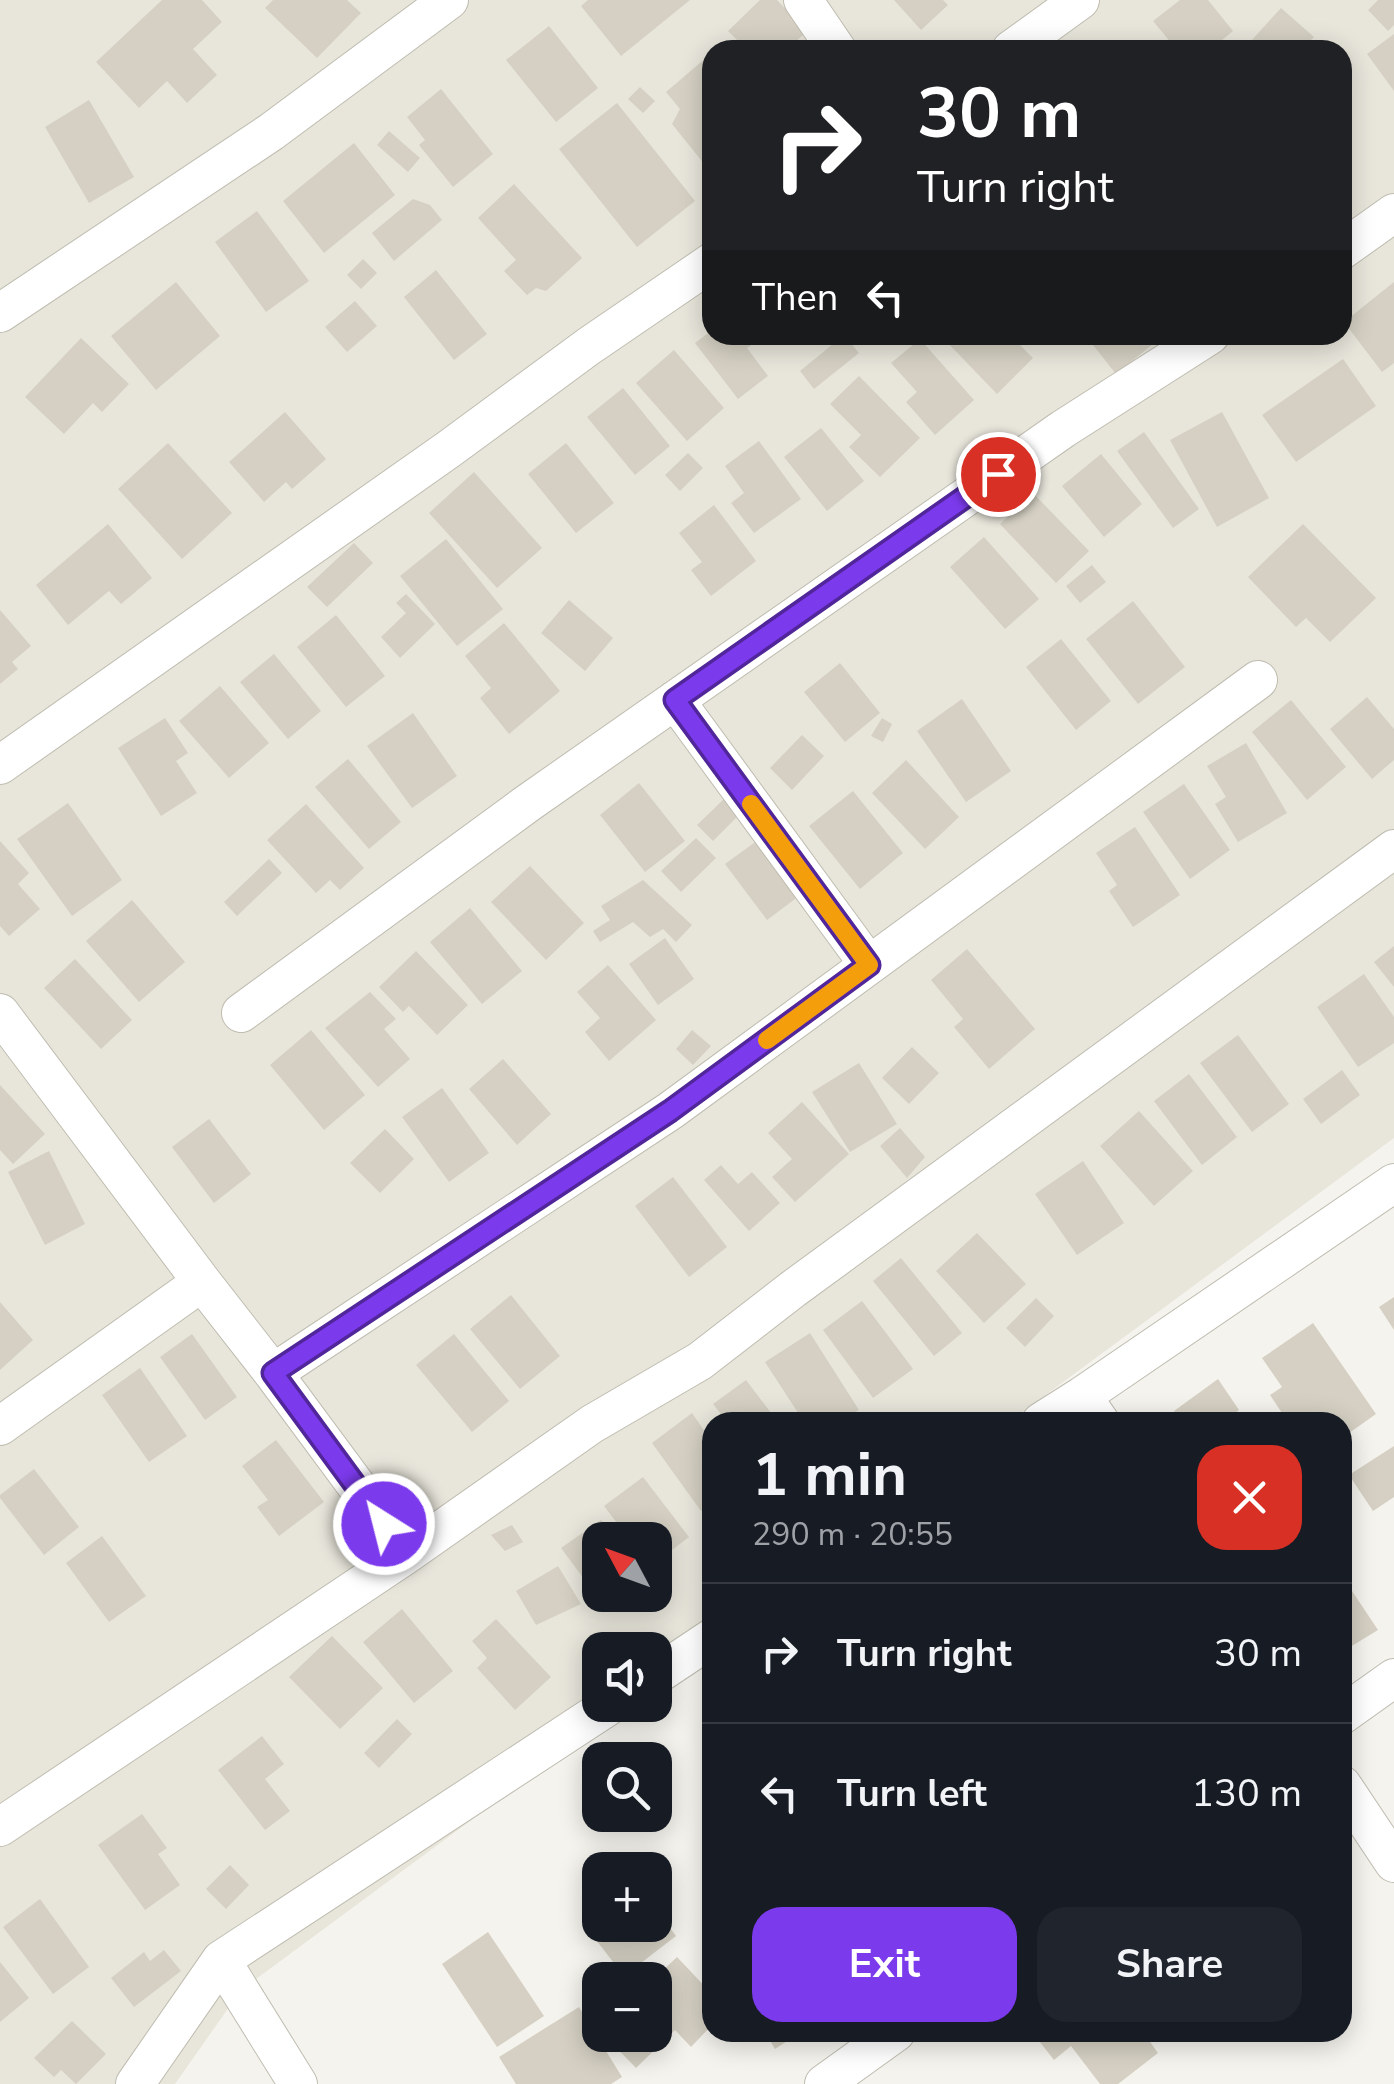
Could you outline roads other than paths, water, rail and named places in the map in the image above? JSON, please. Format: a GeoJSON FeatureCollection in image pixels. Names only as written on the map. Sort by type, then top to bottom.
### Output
{"type":"FeatureCollection","features":[{"type":"Feature","properties":{"kind":"street"},"geometry":{"type":"LineString","coordinates":[[0,313],[271,132],[449,0]]}},
{"type":"Feature","properties":{"kind":"street"},"geometry":{"type":"LineString","coordinates":[[804,0],[831,40]]}},
{"type":"Feature","properties":{"kind":"street"},"geometry":{"type":"LineString","coordinates":[[1026,40],[1080,0]]}},
{"type":"Feature","properties":{"kind":"street"},"geometry":{"type":"LineString","coordinates":[[1352,243],[1394,213]]}},
{"type":"Feature","properties":{"kind":"street"},"geometry":{"type":"LineString","coordinates":[[0,765],[702,269]]}},
{"type":"Feature","properties":{"kind":"street"},"geometry":{"type":"LineString","coordinates":[[241,1013],[528,802],[1063,430],[1195,345]]}},
{"type":"Feature","properties":{"kind":"street"},"geometry":{"type":"LineString","coordinates":[[273,1373],[670,1111],[1258,680]]}},
{"type":"Feature","properties":{"kind":"street"},"geometry":{"type":"LineString","coordinates":[[675,700],[869,965]]}},
{"type":"Feature","properties":{"kind":"street"},"geometry":{"type":"LineString","coordinates":[[0,1827],[407,1554],[592,1424],[700,1361],[792,1288],[1394,849]]}},
{"type":"Feature","properties":{"kind":"street"},"geometry":{"type":"LineString","coordinates":[[2,1019],[407,1554]]}},
{"type":"Feature","properties":{"kind":"street"},"geometry":{"type":"LineString","coordinates":[[1091,1409],[1394,1183]]}},
{"type":"Feature","properties":{"kind":"street"},"geometry":{"type":"LineString","coordinates":[[0,1426],[202,1282]]}},
{"type":"Feature","properties":{"kind":"street"},"geometry":{"type":"LineString","coordinates":[[672,1665],[702,1645]]}},
{"type":"Feature","properties":{"kind":"street"},"geometry":{"type":"LineString","coordinates":[[1352,1707],[1394,1678]]}},
{"type":"Feature","properties":{"kind":"street"},"geometry":{"type":"LineString","coordinates":[[135,2084],[221,1960],[584,1722]]}},
{"type":"Feature","properties":{"kind":"street"},"geometry":{"type":"LineString","coordinates":[[1352,1800],[1394,1863]]}},
{"type":"Feature","properties":{"kind":"street"},"geometry":{"type":"LineString","coordinates":[[221,1960],[298,2084]]}},
{"type":"Feature","properties":{"kind":"street"},"geometry":{"type":"LineString","coordinates":[[824,2084],[882,2042]]}}]}
